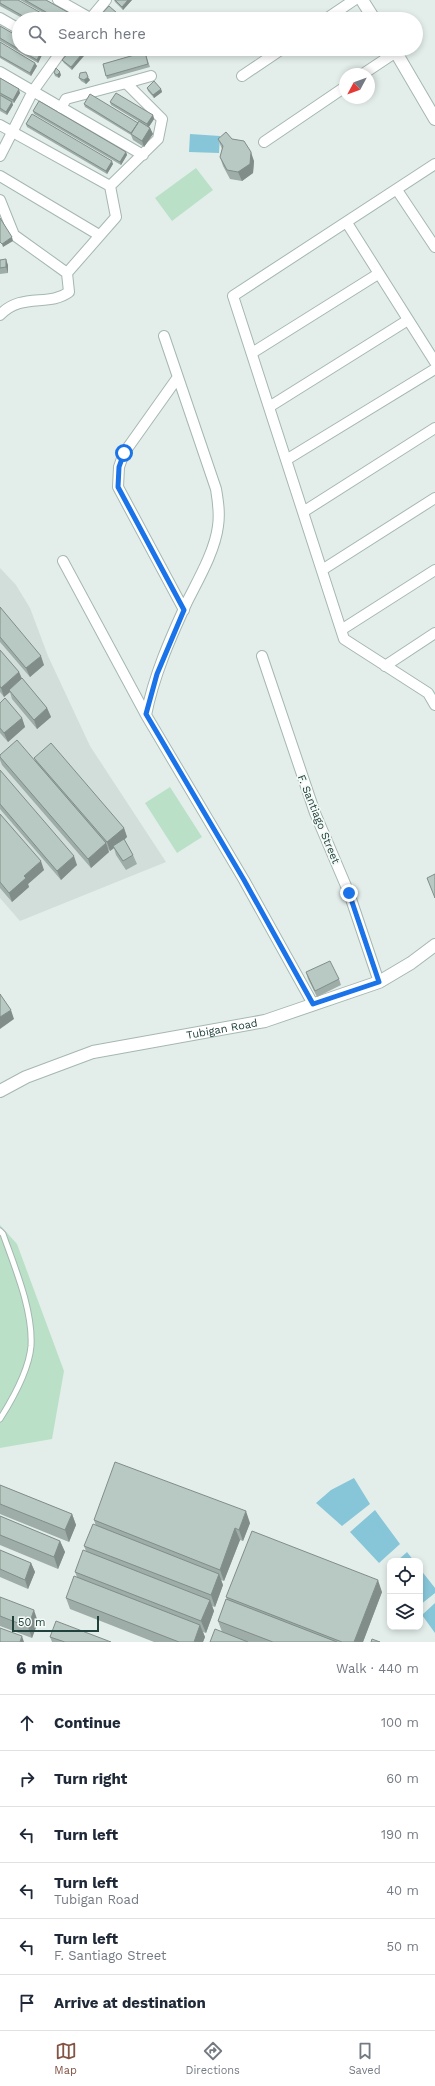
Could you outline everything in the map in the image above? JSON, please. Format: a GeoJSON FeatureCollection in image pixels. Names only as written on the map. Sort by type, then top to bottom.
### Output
{"type":"FeatureCollection","features":[{"type":"Feature","properties":{"kind":"street"},"geometry":{"type":"LineString","coordinates":[[58,0],[78,12]]}},
{"type":"Feature","properties":{"kind":"street"},"geometry":{"type":"LineString","coordinates":[[96,12],[106,0]]}},
{"type":"Feature","properties":{"kind":"street"},"geometry":{"type":"LineString","coordinates":[[336,12],[354,0]]}},
{"type":"Feature","properties":{"kind":"street"},"geometry":{"type":"LineString","coordinates":[[362,0],[370,12]]}},
{"type":"Feature","properties":{"kind":"street"},"geometry":{"type":"LineString","coordinates":[[0,18],[12,24]]}},
{"type":"Feature","properties":{"kind":"street"},"geometry":{"type":"LineString","coordinates":[[0,156],[33,91],[56,56]]}},
{"type":"Feature","properties":{"kind":"street"},"geometry":{"type":"LineString","coordinates":[[242,76],[272,56]]}},
{"type":"Feature","properties":{"kind":"street"},"geometry":{"type":"LineString","coordinates":[[371,68],[387,56]]}},
{"type":"Feature","properties":{"kind":"street"},"geometry":{"type":"LineString","coordinates":[[398,56],[435,120]]}},
{"type":"Feature","properties":{"kind":"street"},"geometry":{"type":"LineString","coordinates":[[0,72],[143,155]]}},
{"type":"Feature","properties":{"kind":"street"},"geometry":{"type":"LineString","coordinates":[[62,108],[66,99],[151,76]]}},
{"type":"Feature","properties":{"kind":"street"},"geometry":{"type":"LineString","coordinates":[[110,186],[158,139],[162,119],[126,83]]}},
{"type":"Feature","properties":{"kind":"street"},"geometry":{"type":"LineString","coordinates":[[264,142],[339,90]]}},
{"type":"Feature","properties":{"kind":"street"},"geometry":{"type":"LineString","coordinates":[[0,125],[110,186]]}},
{"type":"Feature","properties":{"kind":"street"},"geometry":{"type":"LineString","coordinates":[[435,164],[347,223],[233,296],[344,639],[385,666],[432,692],[435,705]]}},
{"type":"Feature","properties":{"kind":"street"},"geometry":{"type":"LineString","coordinates":[[0,176],[99,236]]}},
{"type":"Feature","properties":{"kind":"street"},"geometry":{"type":"LineString","coordinates":[[0,315],[7,308],[27,300],[62,297],[69,292],[67,273],[116,217],[110,186]]}},
{"type":"Feature","properties":{"kind":"street"},"geometry":{"type":"LineString","coordinates":[[397,190],[435,247]]}},
{"type":"Feature","properties":{"kind":"street"},"geometry":{"type":"LineString","coordinates":[[0,200],[14,235],[67,273]]}},
{"type":"Feature","properties":{"kind":"street"},"geometry":{"type":"LineString","coordinates":[[347,223],[435,362]]}},
{"type":"Feature","properties":{"kind":"street"},"geometry":{"type":"LineString","coordinates":[[252,353],[378,274]]}},
{"type":"Feature","properties":{"kind":"street"},"geometry":{"type":"LineString","coordinates":[[269,407],[408,320]]}},
{"type":"Feature","properties":{"kind":"street"},"geometry":{"type":"LineString","coordinates":[[146,714],[157,674],[212,546],[218,527],[219,509],[211,471],[164,336]]}},
{"type":"Feature","properties":{"kind":"street"},"geometry":{"type":"LineString","coordinates":[[286,460],[435,369]]}},
{"type":"Feature","properties":{"kind":"street"},"geometry":{"type":"LineString","coordinates":[[178,377],[124,453],[119,467],[118,487],[184,610]]}},
{"type":"Feature","properties":{"kind":"street"},"geometry":{"type":"LineString","coordinates":[[303,512],[435,428]]}},
{"type":"Feature","properties":{"kind":"street"},"geometry":{"type":"LineString","coordinates":[[322,570],[435,498]]}},
{"type":"Feature","properties":{"kind":"street"},"geometry":{"type":"LineString","coordinates":[[63,561],[146,714],[244,880],[313,1004]]}},
{"type":"Feature","properties":{"kind":"street"},"geometry":{"type":"LineString","coordinates":[[342,630],[435,570]]}},
{"type":"Feature","properties":{"kind":"street"},"geometry":{"type":"LineString","coordinates":[[385,666],[435,633]]}},
{"type":"Feature","properties":{"kind":"street","name":"F. Santiago Street"},"geometry":{"type":"LineString","coordinates":[[262,656],[316,813],[349,893],[379,982]]}},
{"type":"Feature","properties":{"kind":"street","name":"Tubigan Road"},"geometry":{"type":"LineString","coordinates":[[0,1091],[26,1077],[93,1052],[265,1021],[379,982],[411,963],[435,945]]}},
{"type":"Feature","properties":{"kind":"lane"},"geometry":{"type":"LineString","coordinates":[[0,1231],[3,1234],[23,1294],[31,1347],[24,1372],[13,1398],[0,1419]]}},
{"type":"Feature","properties":{"kind":"shaded area"},"geometry":{"type":"Polygon","coordinates":[[[0,568],[16,585],[30,608],[48,656],[90,746],[166,862],[20,921],[0,898],[0,568]]]}},
{"type":"Feature","properties":{"kind":"green space"},"geometry":{"type":"Polygon","coordinates":[[[196,168],[213,190],[172,221],[155,198],[196,168]]]}},
{"type":"Feature","properties":{"kind":"green space"},"geometry":{"type":"Polygon","coordinates":[[[170,787],[202,837],[177,853],[145,803],[170,787]]]}},
{"type":"Feature","properties":{"kind":"green space"},"geometry":{"type":"Polygon","coordinates":[[[0,1225],[17,1244],[64,1371],[52,1439],[0,1448],[0,1225]]]}},
{"type":"Feature","properties":{"kind":"water"},"geometry":{"type":"Polygon","coordinates":[[[190,134],[220,136],[219,153],[189,152],[190,134]]]}},
{"type":"Feature","properties":{"kind":"water"},"geometry":{"type":"Polygon","coordinates":[[[354,1478],[370,1504],[342,1526],[316,1503],[331,1490],[354,1478]]]}},
{"type":"Feature","properties":{"kind":"water"},"geometry":{"type":"Polygon","coordinates":[[[375,1510],[400,1544],[379,1563],[350,1532],[375,1510]]]}},
{"type":"Feature","properties":{"kind":"water"},"geometry":{"type":"Polygon","coordinates":[[[407,1552],[412,1558],[400,1558],[407,1552]]]}},
{"type":"Feature","properties":{"kind":"water"},"geometry":{"type":"Polygon","coordinates":[[[423,1573],[435,1588],[435,1593],[423,1603],[423,1573]]]}},
{"type":"Feature","properties":{"kind":"water"},"geometry":{"type":"Polygon","coordinates":[[[435,1603],[435,1633],[423,1616],[423,1614],[435,1603]]]}},
{"type":"Feature","properties":{"kind":"building"},"geometry":{"type":"Polygon","coordinates":[[[0,0],[18,0],[39,12],[16,12],[0,3],[0,0]]]}},
{"type":"Feature","properties":{"kind":"building"},"geometry":{"type":"Polygon","coordinates":[[[25,0],[46,0],[67,12],[46,12],[25,0]]]}},
{"type":"Feature","properties":{"kind":"building"},"geometry":{"type":"Polygon","coordinates":[[[115,0],[128,0],[122,7],[115,0]]]}},
{"type":"Feature","properties":{"kind":"building"},"geometry":{"type":"Polygon","coordinates":[[[109,6],[116,12],[103,12],[109,6]]]}},
{"type":"Feature","properties":{"kind":"building"},"geometry":{"type":"Polygon","coordinates":[[[0,26],[12,33],[12,45],[0,38],[0,26]]]}},
{"type":"Feature","properties":{"kind":"building"},"geometry":{"type":"Polygon","coordinates":[[[0,42],[12,49],[12,56],[23,56],[35,63],[30,73],[0,56],[0,42]]]}},
{"type":"Feature","properties":{"kind":"building"},"geometry":{"type":"Polygon","coordinates":[[[30,56],[39,56],[37,60],[30,56]]]}},
{"type":"Feature","properties":{"kind":"building"},"geometry":{"type":"Polygon","coordinates":[[[66,56],[80,56],[71,67],[62,60],[66,56]]]}},
{"type":"Feature","properties":{"kind":"building"},"geometry":{"type":"Polygon","coordinates":[[[131,56],[146,56],[148,64],[106,76],[103,64],[131,56]]]}},
{"type":"Feature","properties":{"kind":"building"},"geometry":{"type":"Polygon","coordinates":[[[56,68],[60,72],[57,75],[54,73],[56,68]]]}},
{"type":"Feature","properties":{"kind":"building"},"geometry":{"type":"Polygon","coordinates":[[[86,72],[88,77],[84,80],[79,78],[80,73],[86,72]]]}},
{"type":"Feature","properties":{"kind":"building"},"geometry":{"type":"Polygon","coordinates":[[[0,78],[19,89],[13,100],[0,93],[0,78]]]}},
{"type":"Feature","properties":{"kind":"building"},"geometry":{"type":"Polygon","coordinates":[[[154,81],[161,89],[153,95],[147,88],[154,81]]]}},
{"type":"Feature","properties":{"kind":"building"},"geometry":{"type":"Polygon","coordinates":[[[116,93],[153,115],[147,124],[110,102],[116,93]]]}},
{"type":"Feature","properties":{"kind":"building"},"geometry":{"type":"Polygon","coordinates":[[[90,94],[138,123],[131,133],[84,104],[90,94]]]}},
{"type":"Feature","properties":{"kind":"building"},"geometry":{"type":"Polygon","coordinates":[[[0,95],[12,102],[6,112],[0,108],[0,95]]]}},
{"type":"Feature","properties":{"kind":"building"},"geometry":{"type":"Polygon","coordinates":[[[39,101],[126,152],[120,162],[33,111],[39,101]]]}},
{"type":"Feature","properties":{"kind":"building"},"geometry":{"type":"Polygon","coordinates":[[[32,114],[112,161],[106,171],[26,124],[32,114]]]}},
{"type":"Feature","properties":{"kind":"building"},"geometry":{"type":"Polygon","coordinates":[[[139,121],[150,128],[142,141],[131,134],[139,121]]]}},
{"type":"Feature","properties":{"kind":"building"},"geometry":{"type":"Polygon","coordinates":[[[226,132],[232,139],[244,141],[251,152],[250,164],[238,172],[227,170],[220,157],[223,146],[218,139],[226,132]]]}},
{"type":"Feature","properties":{"kind":"building"},"geometry":{"type":"Polygon","coordinates":[[[0,218],[12,237],[2,244],[0,242],[0,218]]]}},
{"type":"Feature","properties":{"kind":"building"},"geometry":{"type":"Polygon","coordinates":[[[6,259],[6,267],[0,268],[0,260],[6,259]]]}},
{"type":"Feature","properties":{"kind":"building"},"geometry":{"type":"Polygon","coordinates":[[[0,607],[41,656],[26,668],[0,637],[0,607]]]}},
{"type":"Feature","properties":{"kind":"building"},"geometry":{"type":"Polygon","coordinates":[[[0,650],[19,672],[1,688],[0,686],[0,650]]]}},
{"type":"Feature","properties":{"kind":"building"},"geometry":{"type":"Polygon","coordinates":[[[22,678],[47,708],[34,720],[9,690],[22,678]]]}},
{"type":"Feature","properties":{"kind":"building"},"geometry":{"type":"Polygon","coordinates":[[[5,698],[22,718],[4,733],[0,728],[0,703],[5,698]]]}},
{"type":"Feature","properties":{"kind":"building"},"geometry":{"type":"Polygon","coordinates":[[[17,740],[106,843],[88,859],[0,757],[0,755],[17,740]]]}},
{"type":"Feature","properties":{"kind":"building"},"geometry":{"type":"Polygon","coordinates":[[[51,743],[124,828],[107,842],[34,758],[51,743]]]}},
{"type":"Feature","properties":{"kind":"building"},"geometry":{"type":"Polygon","coordinates":[[[0,770],[74,856],[57,871],[0,804],[0,770]]]}},
{"type":"Feature","properties":{"kind":"building"},"geometry":{"type":"Polygon","coordinates":[[[0,814],[41,861],[24,876],[26,878],[9,893],[0,882],[0,814]]]}},
{"type":"Feature","properties":{"kind":"building"},"geometry":{"type":"Polygon","coordinates":[[[124,839],[133,855],[123,861],[113,846],[124,839]]]}},
{"type":"Feature","properties":{"kind":"building"},"geometry":{"type":"Polygon","coordinates":[[[435,874],[435,898],[427,878],[435,874]]]}},
{"type":"Feature","properties":{"kind":"building"},"geometry":{"type":"Polygon","coordinates":[[[330,961],[339,979],[315,991],[306,972],[330,961]]]}},
{"type":"Feature","properties":{"kind":"building"},"geometry":{"type":"Polygon","coordinates":[[[0,994],[11,1010],[0,1017],[0,994]]]}},
{"type":"Feature","properties":{"kind":"building"},"geometry":{"type":"Polygon","coordinates":[[[115,1462],[246,1511],[239,1530],[235,1528],[220,1570],[94,1520],[115,1462]]]}},
{"type":"Feature","properties":{"kind":"building"},"geometry":{"type":"Polygon","coordinates":[[[0,1485],[72,1514],[65,1530],[0,1504],[0,1485]]]}},
{"type":"Feature","properties":{"kind":"building"},"geometry":{"type":"Polygon","coordinates":[[[0,1516],[60,1541],[54,1557],[0,1535],[0,1516]]]}},
{"type":"Feature","properties":{"kind":"building"},"geometry":{"type":"Polygon","coordinates":[[[93,1524],[219,1574],[211,1595],[84,1546],[93,1524]]]}},
{"type":"Feature","properties":{"kind":"building"},"geometry":{"type":"Polygon","coordinates":[[[252,1531],[378,1580],[354,1642],[342,1642],[226,1597],[252,1531]]]}},
{"type":"Feature","properties":{"kind":"building"},"geometry":{"type":"Polygon","coordinates":[[[0,1550],[31,1563],[25,1580],[0,1569],[0,1550]]]}},
{"type":"Feature","properties":{"kind":"building"},"geometry":{"type":"Polygon","coordinates":[[[83,1550],[210,1600],[201,1621],[75,1572],[83,1550]]]}},
{"type":"Feature","properties":{"kind":"building"},"geometry":{"type":"Polygon","coordinates":[[[74,1576],[200,1625],[194,1642],[179,1642],[66,1598],[74,1576]]]}},
{"type":"Feature","properties":{"kind":"building"},"geometry":{"type":"Polygon","coordinates":[[[0,1597],[34,1610],[28,1627],[0,1616],[0,1597]]]}},
{"type":"Feature","properties":{"kind":"building"},"geometry":{"type":"Polygon","coordinates":[[[226,1599],[337,1642],[273,1642],[218,1621],[226,1599]]]}},
{"type":"Feature","properties":{"kind":"building"},"geometry":{"type":"Polygon","coordinates":[[[56,1621],[111,1642],[65,1642],[50,1637],[56,1621]]]}},
{"type":"Feature","properties":{"kind":"building"},"geometry":{"type":"Polygon","coordinates":[[[0,1628],[22,1636],[20,1642],[0,1642],[0,1628]]]}},
{"type":"Feature","properties":{"kind":"building"},"geometry":{"type":"Polygon","coordinates":[[[215,1629],[248,1642],[210,1642],[215,1629]]]}},
{"type":"Feature","properties":{"kind":"building"},"geometry":{"type":"Polygon","coordinates":[[[372,1639],[380,1642],[371,1642],[372,1639]]]}},
{"type":"Feature","properties":{"kind":"route"},"geometry":{"type":"LineString","coordinates":[[124,453],[119,467],[118,487],[184,610],[170,639],[157,674],[146,714],[244,880],[313,1004],[379,982],[349,893]]}}]}
